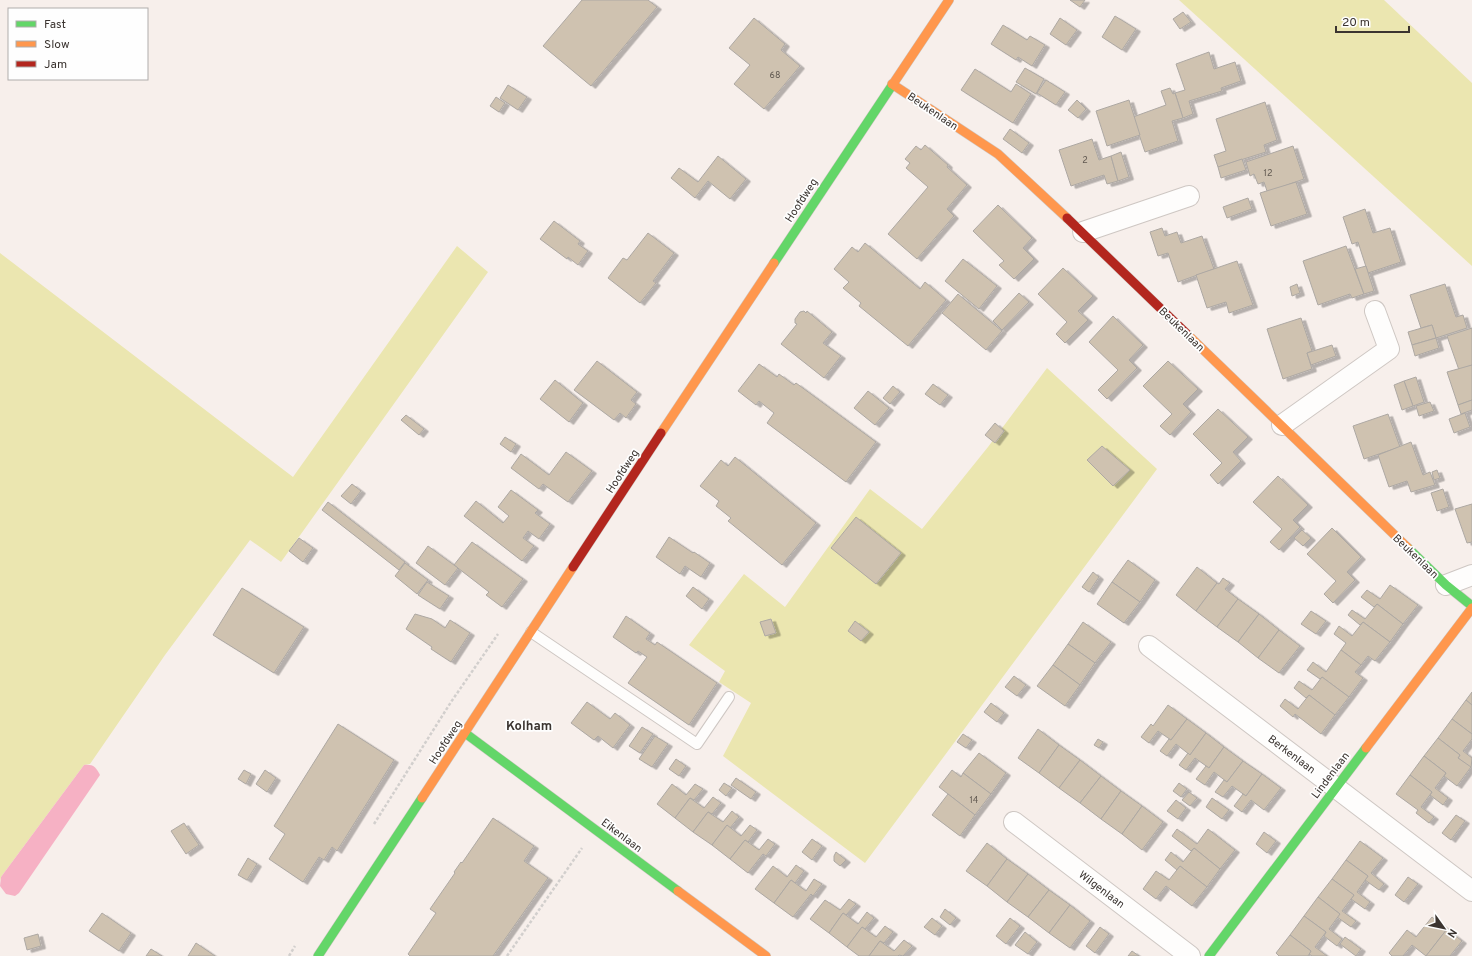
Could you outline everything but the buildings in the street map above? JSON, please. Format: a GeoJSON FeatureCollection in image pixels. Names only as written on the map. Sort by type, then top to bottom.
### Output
{"type":"FeatureCollection","features":[{"type":"Feature","properties":{"kind":"street","name":"Hoofdweg"},"geometry":{"type":"LineString","coordinates":[[318,956],[892,84],[949,0]]}},
{"type":"Feature","properties":{"kind":"street","name":"Beukenlaan"},"geometry":{"type":"LineString","coordinates":[[892,84],[998,154],[1083,232],[1446,585],[1472,607]]}},
{"type":"Feature","properties":{"kind":"street"},"geometry":{"type":"LineString","coordinates":[[1083,232],[1189,196]]}},
{"type":"Feature","properties":{"kind":"street"},"geometry":{"type":"LineString","coordinates":[[1282,426],[1389,349],[1375,311]]}},
{"type":"Feature","properties":{"kind":"street","name":"Beukenlaan"},"geometry":{"type":"LineString","coordinates":[[1446,585],[1472,575]]}},
{"type":"Feature","properties":{"kind":"street","name":"Lindenlaan"},"geometry":{"type":"LineString","coordinates":[[1209,956],[1472,607]]}},
{"type":"Feature","properties":{"kind":"street","name":"Berkenlaan"},"geometry":{"type":"LineString","coordinates":[[1149,646],[1472,891]]}},
{"type":"Feature","properties":{"kind":"street","name":"Eikenlaan"},"geometry":{"type":"LineString","coordinates":[[464,733],[766,956]]}},
{"type":"Feature","properties":{"kind":"street","name":"Wilgenlaan"},"geometry":{"type":"LineString","coordinates":[[1014,822],[1190,956]]}},
{"type":"Feature","properties":{"kind":"lane"},"geometry":{"type":"LineString","coordinates":[[531,632],[697,744],[729,697]]}},
{"type":"Feature","properties":{"kind":"path"},"geometry":{"type":"LineString","coordinates":[[371,829],[451,702]]}},
{"type":"Feature","properties":{"kind":"path"},"geometry":{"type":"LineString","coordinates":[[507,956],[596,830]]}},
{"type":"Feature","properties":{"kind":"path"},"geometry":{"type":"LineString","coordinates":[[288,956],[296,944]]}},
{"type":"Feature","properties":{"kind":"shaded area"},"geometry":{"type":"Polygon","coordinates":[[[1179,0],[1384,0],[1472,83],[1472,266],[1179,0]]]}},
{"type":"Feature","properties":{"kind":"shaded area"},"geometry":{"type":"Polygon","coordinates":[[[457,246],[488,272],[281,562],[250,540],[165,655],[90,764],[84,765],[1,877],[0,881],[0,253],[293,477],[457,246]]]}},
{"type":"Feature","properties":{"kind":"shaded area"},"geometry":{"type":"Polygon","coordinates":[[[1047,368],[1157,469],[865,863],[723,756],[751,703],[719,682],[725,671],[689,645],[744,574],[785,607],[870,489],[922,529],[988,447],[1047,368]]]}},
{"type":"Feature","properties":{"kind":"shaded area"},"geometry":{"type":"Polygon","coordinates":[[[84,765],[94,767],[100,775],[19,893],[15,896],[6,894],[0,886],[1,877],[84,765]]]}},
{"type":"Feature","properties":{"kind":"traffic: fast"},"geometry":{"type":"LineString","coordinates":[[774,263],[893,84]]}},
{"type":"Feature","properties":{"kind":"traffic: fast"},"geometry":{"type":"LineString","coordinates":[[1408,548],[1446,585],[1472,606]]}},
{"type":"Feature","properties":{"kind":"traffic: fast"},"geometry":{"type":"LineString","coordinates":[[465,733],[678,891]]}},
{"type":"Feature","properties":{"kind":"traffic: fast"},"geometry":{"type":"LineString","coordinates":[[1209,956],[1366,748]]}},
{"type":"Feature","properties":{"kind":"traffic: fast"},"geometry":{"type":"LineString","coordinates":[[318,956],[422,798]]}},
{"type":"Feature","properties":{"kind":"traffic: slow"},"geometry":{"type":"LineString","coordinates":[[893,84],[949,0]]}},
{"type":"Feature","properties":{"kind":"traffic: slow"},"geometry":{"type":"LineString","coordinates":[[892,84],[998,154],[1067,218]]}},
{"type":"Feature","properties":{"kind":"traffic: slow"},"geometry":{"type":"LineString","coordinates":[[661,433],[774,263]]}},
{"type":"Feature","properties":{"kind":"traffic: slow"},"geometry":{"type":"LineString","coordinates":[[1188,335],[1408,548]]}},
{"type":"Feature","properties":{"kind":"traffic: slow"},"geometry":{"type":"LineString","coordinates":[[422,798],[573,567]]}},
{"type":"Feature","properties":{"kind":"traffic: slow"},"geometry":{"type":"LineString","coordinates":[[1366,748],[1472,608]]}},
{"type":"Feature","properties":{"kind":"traffic: slow"},"geometry":{"type":"LineString","coordinates":[[678,891],[766,956]]}},
{"type":"Feature","properties":{"kind":"traffic: jam"},"geometry":{"type":"LineString","coordinates":[[1067,218],[1188,335]]}},
{"type":"Feature","properties":{"kind":"traffic: jam"},"geometry":{"type":"LineString","coordinates":[[573,567],[661,433]]}},
{"type":"Feature","properties":{"kind":"district","name":"Kolham"},"geometry":{"type":"Point","coordinates":[529,725]}}]}
